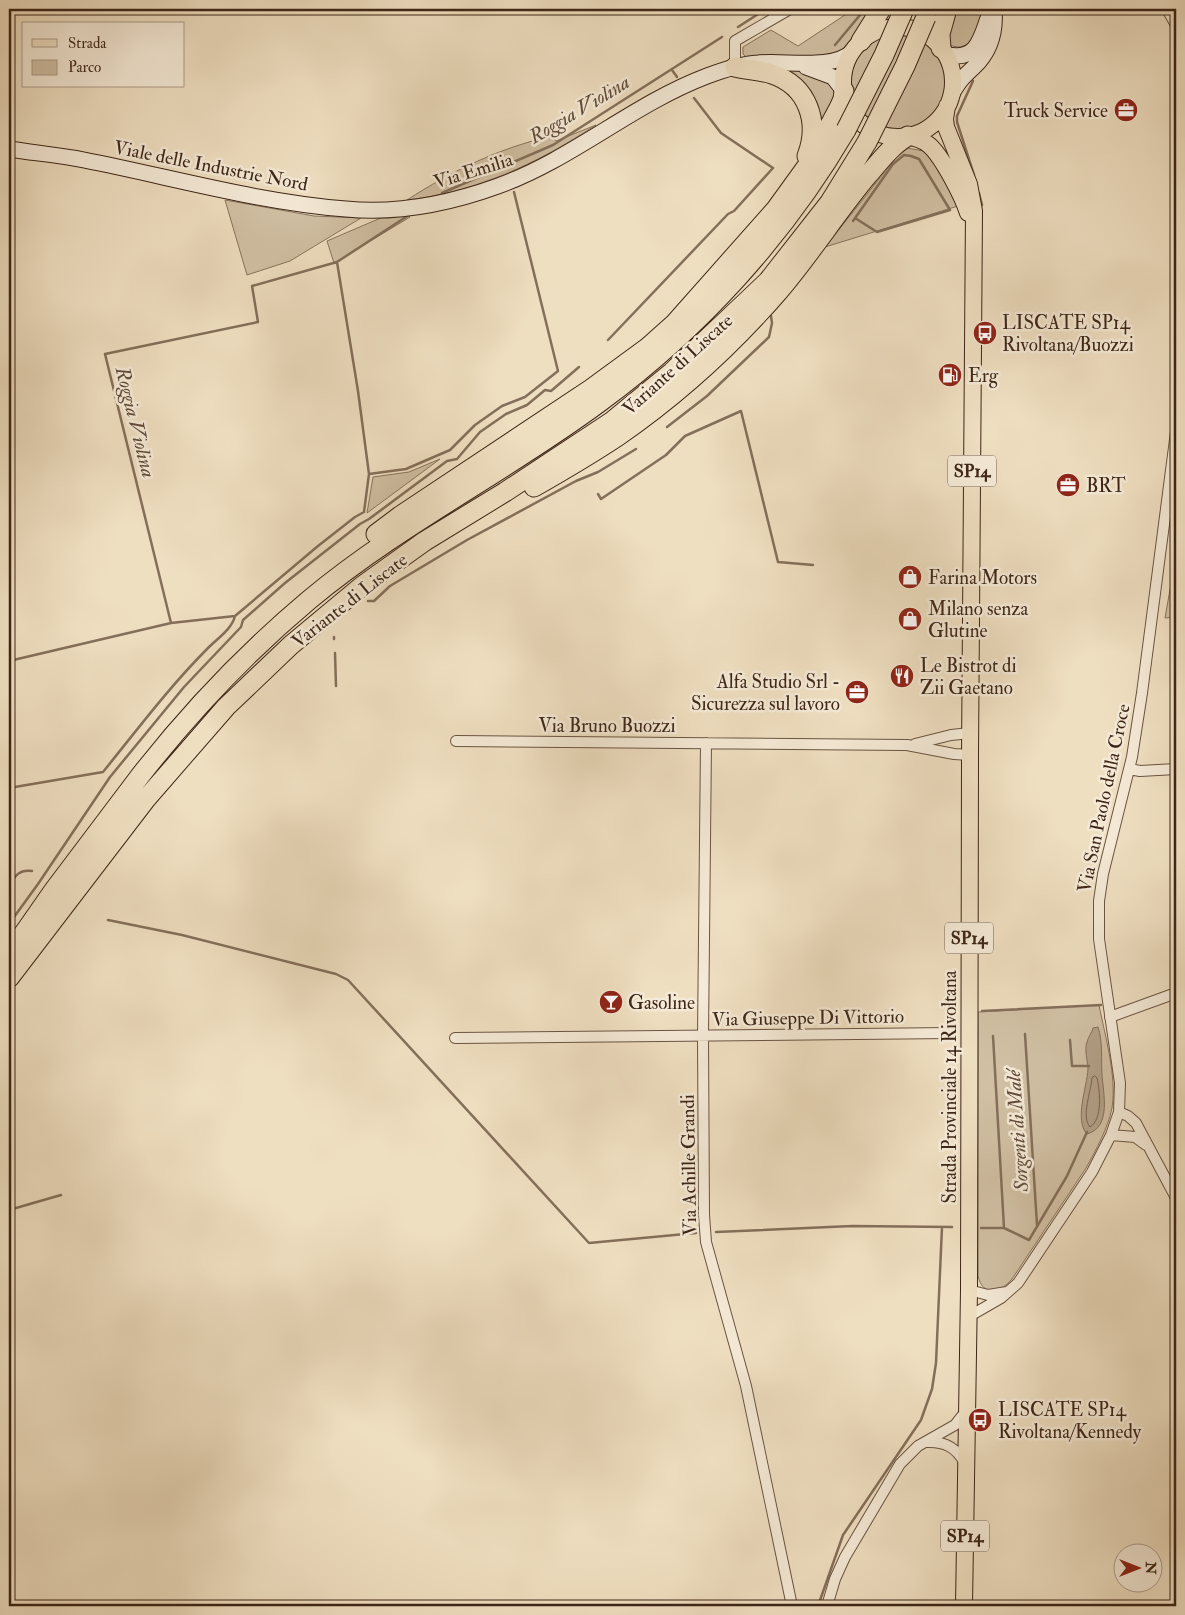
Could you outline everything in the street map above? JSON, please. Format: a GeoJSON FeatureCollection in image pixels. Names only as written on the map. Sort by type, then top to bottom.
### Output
{"type":"FeatureCollection","features":[{"type":"Feature","properties":{"kind":"highway"},"geometry":{"type":"LineString","coordinates":[[857,46],[881,9]]}},
{"type":"Feature","properties":{"kind":"highway","name":"Variante di Liscate"},"geometry":{"type":"LineString","coordinates":[[9,953],[64,877],[169,740],[213,691],[276,628],[337,578],[394,536],[598,404],[658,355],[729,287],[772,239],[811,188],[846,130],[889,46],[904,9]]}},
{"type":"Feature","properties":{"kind":"highway"},"geometry":{"type":"LineString","coordinates":[[943,51],[940,34],[947,9]]}},
{"type":"Feature","properties":{"kind":"highway","name":"Variante di Liscate"},"geometry":{"type":"LineString","coordinates":[[9,978],[146,799],[221,712],[291,645],[347,598],[425,541],[505,492],[611,422],[672,372],[756,294],[796,247],[830,202],[867,142],[905,66],[928,13]]}},
{"type":"Feature","properties":{"kind":"highway"},"geometry":{"type":"LineString","coordinates":[[734,67],[770,73],[786,81],[803,96],[809,106],[812,119],[812,140],[807,156],[765,222]]}},
{"type":"Feature","properties":{"kind":"highway"},"geometry":{"type":"LineString","coordinates":[[64,877],[86,832],[135,766],[163,731],[207,682],[266,624],[307,587],[400,516],[585,393],[647,348],[675,323],[765,222],[810,162],[841,105],[844,90]]}},
{"type":"Feature","properties":{"kind":"highway"},"geometry":{"type":"LineString","coordinates":[[221,712],[276,664],[382,579],[432,546],[616,437],[682,386],[757,315],[792,274],[853,192],[886,154],[908,136]]}},
{"type":"Feature","properties":{"kind":"main road"},"geometry":{"type":"LineString","coordinates":[[943,51],[963,56],[973,50],[983,33],[993,9]]}},
{"type":"Feature","properties":{"kind":"main road"},"geometry":{"type":"LineString","coordinates":[[948,102],[952,86],[952,75],[943,51],[922,32],[902,27],[881,30],[857,46],[844,71],[844,90],[851,110],[866,126],[887,135],[908,136],[920,132],[940,117],[948,102],[955,86],[979,62],[991,43],[994,29],[993,9]]}},
{"type":"Feature","properties":{"kind":"main road","name":"Via Emilia"},"geometry":{"type":"LineString","coordinates":[[407,207],[456,198],[512,180],[552,161],[633,112],[697,80],[734,67],[760,62],[834,61],[846,57],[857,46]]}},
{"type":"Feature","properties":{"kind":"main road","name":"Via Emilia"},"geometry":{"type":"LineString","coordinates":[[790,62],[829,75],[836,79],[844,90]]}},
{"type":"Feature","properties":{"kind":"main road","name":"Strada Provinciale 14 Rivoltana"},"geometry":{"type":"LineString","coordinates":[[948,102],[944,119],[967,180],[974,211],[970,733],[969,1290],[964,1606]]}},
{"type":"Feature","properties":{"kind":"main road","name":"Strada Provinciale 14 Rivoltana"},"geometry":{"type":"LineString","coordinates":[[908,136],[924,142],[936,153],[962,198],[968,212],[974,237]]}},
{"type":"Feature","properties":{"kind":"main road","name":"Viale delle Industrie Nord"},"geometry":{"type":"LineString","coordinates":[[9,150],[82,159],[219,189],[321,207],[365,210],[407,207]]}},
{"type":"Feature","properties":{"kind":"street"},"geometry":{"type":"LineString","coordinates":[[734,67],[735,41],[790,9]]}},
{"type":"Feature","properties":{"kind":"street"},"geometry":{"type":"LineString","coordinates":[[1167,9],[1176,25]]}},
{"type":"Feature","properties":{"kind":"street","name":"Via San Paolo della Croce"},"geometry":{"type":"LineString","coordinates":[[968,1317],[1001,1298],[1018,1284],[1092,1172],[1111,1134],[1119,1112],[1120,1082],[1099,939],[1099,901],[1103,874],[1129,769],[1142,693],[1176,432]]}},
{"type":"Feature","properties":{"kind":"street","name":"Via Bruno Buozzi"},"geometry":{"type":"LineString","coordinates":[[906,745],[950,735],[970,733]]}},
{"type":"Feature","properties":{"kind":"street","name":"Via Bruno Buozzi"},"geometry":{"type":"LineString","coordinates":[[456,741],[906,745],[950,754],[970,755]]}},
{"type":"Feature","properties":{"kind":"street","name":"Via Achille Grandi"},"geometry":{"type":"LineString","coordinates":[[706,743],[703,1036],[704,1215],[706,1242],[746,1386],[792,1606]]}},
{"type":"Feature","properties":{"kind":"street"},"geometry":{"type":"LineString","coordinates":[[1129,769],[1140,771],[1176,769]]}},
{"type":"Feature","properties":{"kind":"street"},"geometry":{"type":"LineString","coordinates":[[1110,1016],[1176,993]]}},
{"type":"Feature","properties":{"kind":"street","name":"Via Giuseppe Di Vittorio"},"geometry":{"type":"LineString","coordinates":[[455,1038],[951,1033]]}},
{"type":"Feature","properties":{"kind":"street"},"geometry":{"type":"LineString","coordinates":[[1119,1112],[1128,1116],[1136,1123],[1176,1198]]}},
{"type":"Feature","properties":{"kind":"street"},"geometry":{"type":"LineString","coordinates":[[1111,1134],[1135,1137],[1149,1147]]}},
{"type":"Feature","properties":{"kind":"street"},"geometry":{"type":"LineString","coordinates":[[969,1290],[991,1295],[1011,1291]]}},
{"type":"Feature","properties":{"kind":"street"},"geometry":{"type":"LineString","coordinates":[[827,1606],[837,1574],[900,1464],[913,1450],[955,1425],[962,1418],[966,1410]]}},
{"type":"Feature","properties":{"kind":"street"},"geometry":{"type":"LineString","coordinates":[[923,1443],[932,1442],[950,1446],[958,1452],[966,1466]]}},
{"type":"Feature","properties":{"kind":"green space"},"geometry":{"type":"Polygon","coordinates":[[[854,9],[873,9],[852,39],[839,52],[821,57],[746,57],[743,54],[743,47],[771,30],[798,46],[854,9]]]}},
{"type":"Feature","properties":{"kind":"green space"},"geometry":{"type":"Polygon","coordinates":[[[954,9],[984,9],[978,30],[974,37],[964,46],[950,45],[947,32],[954,9]]]}},
{"type":"Feature","properties":{"kind":"green space"},"geometry":{"type":"Polygon","coordinates":[[[899,33],[918,36],[933,47],[944,62],[947,81],[944,100],[933,115],[918,126],[899,129],[880,126],[865,115],[854,100],[851,81],[854,62],[865,47],[880,36],[899,33]]]}},
{"type":"Feature","properties":{"kind":"green space"},"geometry":{"type":"Polygon","coordinates":[[[763,68],[800,71],[823,76],[836,92],[815,144],[817,117],[763,68]]]}},
{"type":"Feature","properties":{"kind":"green space"},"geometry":{"type":"Polygon","coordinates":[[[596,125],[552,152],[506,174],[458,190],[407,200],[441,179],[495,154],[552,136],[556,141],[596,125]]]}},
{"type":"Feature","properties":{"kind":"green space"},"geometry":{"type":"Polygon","coordinates":[[[903,149],[924,151],[930,155],[958,206],[825,247],[903,149]]]}},
{"type":"Feature","properties":{"kind":"green space"},"geometry":{"type":"Polygon","coordinates":[[[225,200],[314,216],[361,218],[290,261],[247,275],[225,200]]]}},
{"type":"Feature","properties":{"kind":"green space"},"geometry":{"type":"Polygon","coordinates":[[[406,213],[410,217],[334,263],[327,241],[390,214],[406,213]]]}},
{"type":"Feature","properties":{"kind":"green space"},"geometry":{"type":"Polygon","coordinates":[[[440,459],[367,513],[373,477],[409,472],[440,459]]]}},
{"type":"Feature","properties":{"kind":"green space"},"geometry":{"type":"Polygon","coordinates":[[[1176,555],[1176,617],[1165,618],[1176,555]]]}},
{"type":"Feature","properties":{"kind":"green space"},"geometry":{"type":"Polygon","coordinates":[[[1099,1005],[1110,1056],[1113,1083],[1112,1108],[1105,1131],[1086,1168],[1012,1279],[998,1290],[988,1290],[980,1283],[978,1276],[978,1012],[1099,1005]]]}},
{"type":"Feature","properties":{"kind":"water"},"geometry":{"type":"Polygon","coordinates":[[[1098,1027],[1101,1045],[1104,1108],[1100,1124],[1095,1130],[1087,1134],[1083,1128],[1081,1112],[1088,1069],[1086,1045],[1093,1028],[1098,1027]]]}},
{"type":"Feature","properties":{"kind":"waterway","name":"Roggia Violina"},"geometry":{"type":"LineString","coordinates":[[738,27],[766,9]]}},
{"type":"Feature","properties":{"kind":"waterway"},"geometry":{"type":"LineString","coordinates":[[835,45],[865,9]]}},
{"type":"Feature","properties":{"kind":"waterway","name":"Roggia Violina"},"geometry":{"type":"LineString","coordinates":[[442,193],[553,145],[722,37]]}},
{"type":"Feature","properties":{"kind":"waterway"},"geometry":{"type":"LineString","coordinates":[[672,70],[677,77]]}},
{"type":"Feature","properties":{"kind":"waterway"},"geometry":{"type":"LineString","coordinates":[[973,81],[957,116],[957,122],[974,175]]}},
{"type":"Feature","properties":{"kind":"waterway"},"geometry":{"type":"LineString","coordinates":[[608,340],[728,214],[734,211],[773,168],[721,133],[694,98]]}},
{"type":"Feature","properties":{"kind":"waterway"},"geometry":{"type":"LineString","coordinates":[[853,221],[893,164],[904,155],[919,159],[950,210],[877,232],[855,218]]}},
{"type":"Feature","properties":{"kind":"waterway"},"geometry":{"type":"LineString","coordinates":[[369,474],[406,469],[450,450],[475,425],[502,406],[525,397],[558,371],[514,192]]}},
{"type":"Feature","properties":{"kind":"waterway"},"geometry":{"type":"LineString","coordinates":[[979,193],[982,205]]}},
{"type":"Feature","properties":{"kind":"waterway","name":"Roggia Violina"},"geometry":{"type":"LineString","coordinates":[[171,623],[105,354],[258,322],[252,286],[337,262],[409,215]]}},
{"type":"Feature","properties":{"kind":"waterway","name":"Roggia Violina"},"geometry":{"type":"LineString","coordinates":[[9,788],[103,772],[180,678],[228,629],[235,616],[318,546],[364,512],[369,474],[358,391],[337,262]]}},
{"type":"Feature","properties":{"kind":"waterway"},"geometry":{"type":"LineString","coordinates":[[667,427],[707,396],[769,337],[772,323],[771,316],[768,314]]}},
{"type":"Feature","properties":{"kind":"waterway"},"geometry":{"type":"LineString","coordinates":[[9,924],[110,777],[184,687],[241,627],[243,620],[285,583],[360,524],[447,461],[457,459],[480,432],[506,414],[527,405],[545,390],[551,391],[579,367]]}},
{"type":"Feature","properties":{"kind":"waterway"},"geometry":{"type":"LineString","coordinates":[[598,494],[601,499],[666,455],[685,436],[741,411],[778,562],[813,565]]}},
{"type":"Feature","properties":{"kind":"waterway"},"geometry":{"type":"LineString","coordinates":[[368,601],[374,601],[390,586],[467,540],[576,481],[598,472],[636,449]]}},
{"type":"Feature","properties":{"kind":"waterway","name":"Roggia Violina"},"geometry":{"type":"LineString","coordinates":[[9,661],[171,623],[235,616]]}},
{"type":"Feature","properties":{"kind":"waterway"},"geometry":{"type":"LineString","coordinates":[[335,653],[336,686]]}},
{"type":"Feature","properties":{"kind":"waterway"},"geometry":{"type":"LineString","coordinates":[[9,886],[13,879],[21,872],[32,871]]}},
{"type":"Feature","properties":{"kind":"waterway"},"geometry":{"type":"LineString","coordinates":[[108,920],[182,935],[336,974],[348,980],[589,1243],[696,1233]]}},
{"type":"Feature","properties":{"kind":"waterway"},"geometry":{"type":"LineString","coordinates":[[982,1011],[1101,1005]]}},
{"type":"Feature","properties":{"kind":"waterway","name":"Sorgenti di Malé"},"geometry":{"type":"LineString","coordinates":[[1025,1034],[1037,1225]]}},
{"type":"Feature","properties":{"kind":"waterway","name":"Sorgenti di Malé"},"geometry":{"type":"LineString","coordinates":[[993,1036],[1004,1228]]}},
{"type":"Feature","properties":{"kind":"waterway"},"geometry":{"type":"LineString","coordinates":[[1070,1040],[1072,1066],[1089,1066]]}},
{"type":"Feature","properties":{"kind":"waterway"},"geometry":{"type":"LineString","coordinates":[[981,1228],[1004,1228],[1029,1240],[1067,1176],[1087,1132]]}},
{"type":"Feature","properties":{"kind":"waterway"},"geometry":{"type":"LineString","coordinates":[[9,1210],[61,1195]]}},
{"type":"Feature","properties":{"kind":"waterway"},"geometry":{"type":"LineString","coordinates":[[716,1232],[852,1226],[952,1227]]}},
{"type":"Feature","properties":{"kind":"waterway"},"geometry":{"type":"LineString","coordinates":[[818,1606],[843,1535],[921,1420],[932,1389],[936,1363],[942,1227]]}},
{"type":"Feature","properties":{"kind":"place","name":"Truck Service"},"geometry":{"type":"Point","coordinates":[1126,110]}},
{"type":"Feature","properties":{"kind":"place","name":"LISCATE SP14 Rivoltana/Buozzi"},"geometry":{"type":"Point","coordinates":[985,333]}},
{"type":"Feature","properties":{"kind":"place","name":"Erg"},"geometry":{"type":"Point","coordinates":[950,375]}},
{"type":"Feature","properties":{"kind":"place","name":"BRT"},"geometry":{"type":"Point","coordinates":[1068,485]}},
{"type":"Feature","properties":{"kind":"place","name":"Farina Motors"},"geometry":{"type":"Point","coordinates":[910,577]}},
{"type":"Feature","properties":{"kind":"place","name":"Milano senza Glutine"},"geometry":{"type":"Point","coordinates":[910,619]}},
{"type":"Feature","properties":{"kind":"place","name":"Le Bistrot di Zii Gaetano"},"geometry":{"type":"Point","coordinates":[902,676]}},
{"type":"Feature","properties":{"kind":"place","name":"Alfa Studio Srl - Sicurezza sul lavoro"},"geometry":{"type":"Point","coordinates":[857,692]}},
{"type":"Feature","properties":{"kind":"place","name":"Gasoline"},"geometry":{"type":"Point","coordinates":[611,1002]}},
{"type":"Feature","properties":{"kind":"place","name":"LISCATE SP14 Rivoltana/Kennedy"},"geometry":{"type":"Point","coordinates":[980,1420]}}]}
